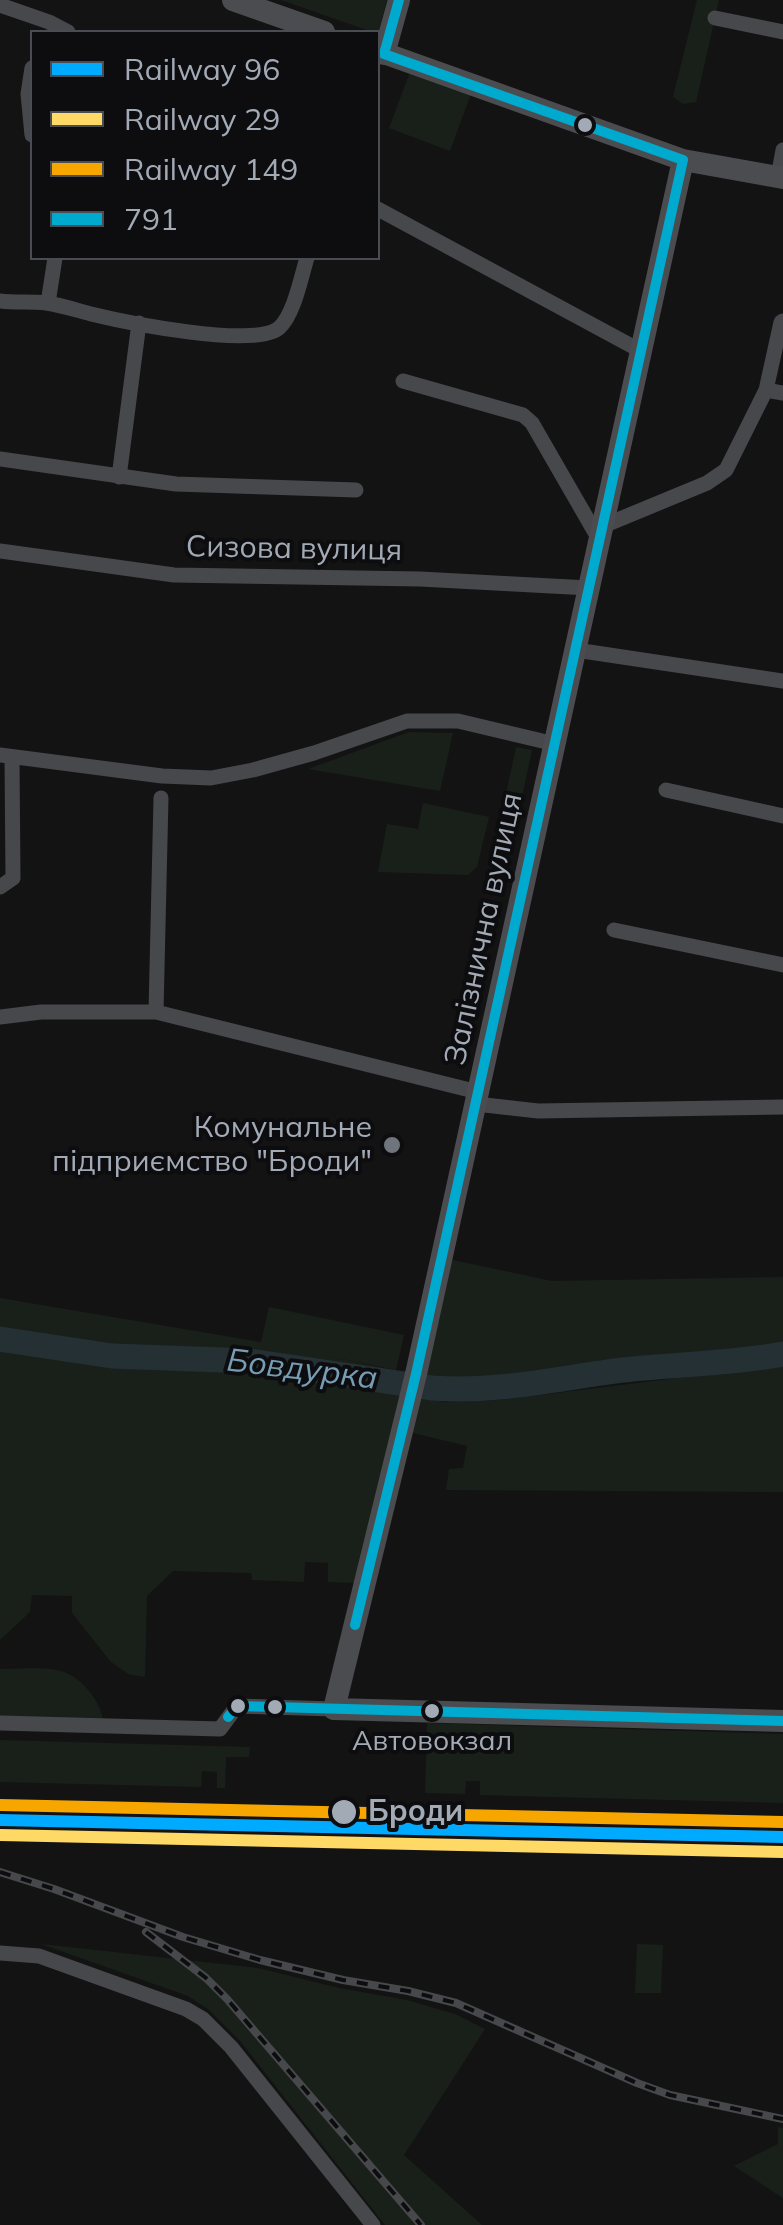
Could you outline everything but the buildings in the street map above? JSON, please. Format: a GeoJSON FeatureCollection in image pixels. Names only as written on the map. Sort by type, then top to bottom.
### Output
{"type":"FeatureCollection","features":[{"type":"Feature","properties":{"kind":"main road"},"geometry":{"type":"LineString","coordinates":[[233,0],[318,30]]}},
{"type":"Feature","properties":{"kind":"main road"},"geometry":{"type":"LineString","coordinates":[[398,0],[380,52],[683,160],[780,178]]}},
{"type":"Feature","properties":{"kind":"main road","name":"Залізнична вулиця"},"geometry":{"type":"LineString","coordinates":[[334,1709],[414,1384],[683,160]]}},
{"type":"Feature","properties":{"kind":"main road"},"geometry":{"type":"LineString","coordinates":[[334,1709],[783,1721]]}},
{"type":"Feature","properties":{"kind":"street"},"geometry":{"type":"LineString","coordinates":[[0,5],[47,27]]}},
{"type":"Feature","properties":{"kind":"street"},"geometry":{"type":"LineString","coordinates":[[715,18],[783,32]]}},
{"type":"Feature","properties":{"kind":"street"},"geometry":{"type":"LineString","coordinates":[[30,81],[30,114]]}},
{"type":"Feature","properties":{"kind":"street"},"geometry":{"type":"LineString","coordinates":[[780,178],[783,150]]}},
{"type":"Feature","properties":{"kind":"street"},"geometry":{"type":"LineString","coordinates":[[380,210],[641,351]]}},
{"type":"Feature","properties":{"kind":"street"},"geometry":{"type":"LineString","coordinates":[[48,303],[55,260]]}},
{"type":"Feature","properties":{"kind":"street"},"geometry":{"type":"LineString","coordinates":[[0,301],[48,303],[194,333],[269,334],[287,318],[306,260]]}},
{"type":"Feature","properties":{"kind":"street"},"geometry":{"type":"LineString","coordinates":[[403,381],[523,415],[601,534],[726,470],[766,390],[783,321]]}},
{"type":"Feature","properties":{"kind":"street"},"geometry":{"type":"LineString","coordinates":[[119,477],[138,323]]}},
{"type":"Feature","properties":{"kind":"street"},"geometry":{"type":"LineString","coordinates":[[766,390],[783,393]]}},
{"type":"Feature","properties":{"kind":"street"},"geometry":{"type":"LineString","coordinates":[[0,459],[176,484],[356,490]]}},
{"type":"Feature","properties":{"kind":"street","name":"Сизова вулиця"},"geometry":{"type":"LineString","coordinates":[[0,551],[174,575],[420,579],[589,588]]}},
{"type":"Feature","properties":{"kind":"street"},"geometry":{"type":"LineString","coordinates":[[576,650],[783,681]]}},
{"type":"Feature","properties":{"kind":"street"},"geometry":{"type":"LineString","coordinates":[[0,887],[13,878],[6,756],[162,776],[211,778],[314,753],[407,721],[458,721],[555,744]]}},
{"type":"Feature","properties":{"kind":"street"},"geometry":{"type":"LineString","coordinates":[[666,790],[783,816]]}},
{"type":"Feature","properties":{"kind":"street"},"geometry":{"type":"LineString","coordinates":[[156,1012],[161,798]]}},
{"type":"Feature","properties":{"kind":"street"},"geometry":{"type":"LineString","coordinates":[[614,930],[783,965]]}},
{"type":"Feature","properties":{"kind":"street"},"geometry":{"type":"LineString","coordinates":[[0,1017],[41,1012],[156,1012],[538,1111],[783,1107]]}},
{"type":"Feature","properties":{"kind":"street"},"geometry":{"type":"LineString","coordinates":[[0,1723],[220,1729],[237,1706],[334,1709]]}},
{"type":"Feature","properties":{"kind":"street"},"geometry":{"type":"LineString","coordinates":[[0,1953],[39,1956],[186,2009],[203,2019],[230,2047],[373,2225]]}},
{"type":"Feature","properties":{"kind":"shaded area"},"geometry":{"type":"Polygon","coordinates":[[[281,0],[387,0],[379,30],[367,30],[281,0]]]}},
{"type":"Feature","properties":{"kind":"shaded area"},"geometry":{"type":"Polygon","coordinates":[[[697,0],[719,0],[696,102],[683,104],[673,97],[697,0]]]}},
{"type":"Feature","properties":{"kind":"shaded area"},"geometry":{"type":"Polygon","coordinates":[[[410,72],[471,94],[450,151],[389,128],[410,72]]]}},
{"type":"Feature","properties":{"kind":"shaded area"},"geometry":{"type":"Polygon","coordinates":[[[409,732],[453,733],[440,791],[308,769],[409,732]]]}},
{"type":"Feature","properties":{"kind":"shaded area"},"geometry":{"type":"Polygon","coordinates":[[[516,747],[532,750],[506,872],[490,869],[516,747]]]}},
{"type":"Feature","properties":{"kind":"shaded area"},"geometry":{"type":"Polygon","coordinates":[[[423,803],[489,817],[477,867],[468,875],[378,872],[387,824],[418,829],[423,803]]]}},
{"type":"Feature","properties":{"kind":"shaded area"},"geometry":{"type":"Polygon","coordinates":[[[448,1259],[552,1281],[783,1277],[783,1362],[500,1397],[443,1399],[417,1395],[448,1259]]]}},
{"type":"Feature","properties":{"kind":"shaded area"},"geometry":{"type":"Polygon","coordinates":[[[0,1298],[261,1342],[269,1307],[404,1335],[396,1370],[318,1354],[406,1373],[354,1583],[328,1582],[328,1563],[305,1562],[304,1582],[252,1580],[251,1573],[173,1571],[147,1596],[145,1677],[128,1674],[111,1662],[72,1613],[72,1596],[32,1595],[30,1612],[0,1640],[0,1298]]]}},
{"type":"Feature","properties":{"kind":"shaded area"},"geometry":{"type":"Polygon","coordinates":[[[783,1365],[783,1492],[446,1490],[449,1469],[463,1468],[467,1446],[409,1432],[417,1397],[443,1402],[500,1400],[783,1365]]]}},
{"type":"Feature","properties":{"kind":"shaded area"},"geometry":{"type":"Polygon","coordinates":[[[0,1669],[50,1669],[71,1675],[89,1691],[103,1719],[0,1723],[0,1669]]]}},
{"type":"Feature","properties":{"kind":"shaded area"},"geometry":{"type":"Polygon","coordinates":[[[427,1723],[783,1734],[783,1803],[480,1795],[480,1781],[466,1781],[465,1794],[425,1793],[427,1723]]]}},
{"type":"Feature","properties":{"kind":"shaded area"},"geometry":{"type":"Polygon","coordinates":[[[0,1740],[250,1747],[249,1757],[226,1757],[225,1788],[217,1788],[217,1772],[202,1771],[201,1787],[0,1782],[0,1740]]]}},
{"type":"Feature","properties":{"kind":"shaded area"},"geometry":{"type":"Polygon","coordinates":[[[41,1944],[258,1968],[407,2000],[455,2014],[485,2029],[404,2155],[482,2225],[385,2225],[240,2041],[209,2010],[188,1996],[41,1944]]]}},
{"type":"Feature","properties":{"kind":"shaded area"},"geometry":{"type":"Polygon","coordinates":[[[637,1944],[663,1945],[661,1993],[635,1993],[637,1944]]]}},
{"type":"Feature","properties":{"kind":"shaded area"},"geometry":{"type":"Polygon","coordinates":[[[778,2127],[783,2128],[783,2198],[734,2166],[778,2144],[778,2127]]]}},
{"type":"Feature","properties":{"kind":"waterway","name":"Бовдурка"},"geometry":{"type":"LineString","coordinates":[[0,1339],[112,1356],[250,1361],[456,1389],[504,1387],[783,1354]]}},
{"type":"Feature","properties":{"kind":"railway"},"geometry":{"type":"LineString","coordinates":[[0,1872],[260,1960],[456,2003],[670,2095],[783,2119]]}},
{"type":"Feature","properties":{"kind":"railway"},"geometry":{"type":"LineString","coordinates":[[146,1932],[227,1999],[421,2225]]}},
{"type":"Feature","properties":{"kind":"rail line","name":"149"},"geometry":{"type":"LineString","coordinates":[[0,1805],[783,1822]]}},
{"type":"Feature","properties":{"kind":"rail line","name":"96"},"geometry":{"type":"LineString","coordinates":[[0,1820],[783,1837]]}},
{"type":"Feature","properties":{"kind":"rail line","name":"29"},"geometry":{"type":"LineString","coordinates":[[0,1835],[783,1852]]}},
{"type":"Feature","properties":{"kind":"transit line","name":"791"},"geometry":{"type":"LineString","coordinates":[[355,1625],[416,1374],[683,160],[384,54],[399,0]]}},
{"type":"Feature","properties":{"kind":"transit line","name":"791"},"geometry":{"type":"LineString","coordinates":[[228,1717],[237,1706],[783,1721]]}},
{"type":"Feature","properties":{"kind":"place","name":"Комунальне підприємство \"Броди\""},"geometry":{"type":"Point","coordinates":[392,1145]}},
{"type":"Feature","properties":{"kind":"place","name":"Автовокзал"},"geometry":{"type":"Point","coordinates":[432,1711]}},
{"type":"Feature","properties":{"kind":"place","name":"Броди"},"geometry":{"type":"Point","coordinates":[344,1812]}}]}
